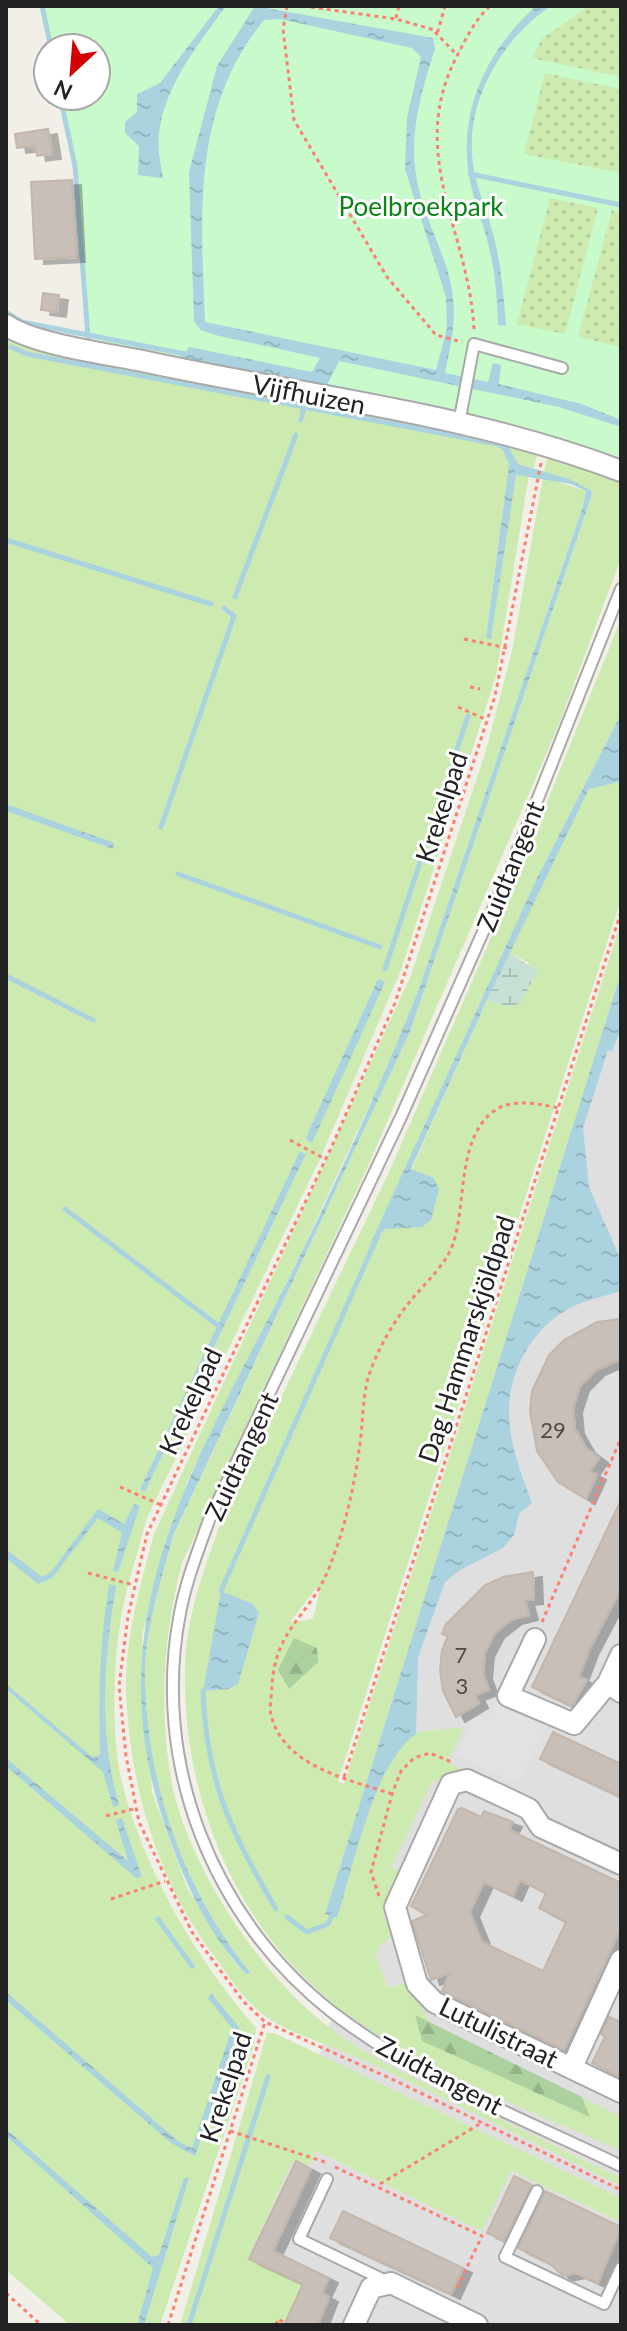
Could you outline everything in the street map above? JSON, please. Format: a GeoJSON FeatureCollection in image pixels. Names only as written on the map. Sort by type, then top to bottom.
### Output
{"type":"FeatureCollection","features":[{"type":"Feature","properties":{"kind":"street","name":"Vijfhuizen"},"geometry":{"type":"LineString","coordinates":[[6,325],[51,341],[148,362],[459,423],[544,444],[616,469]]}},
{"type":"Feature","properties":{"kind":"street"},"geometry":{"type":"LineString","coordinates":[[535,1639],[508,1696],[574,1724],[615,1688],[621,1655]]}},
{"type":"Feature","properties":{"kind":"street"},"geometry":{"type":"LineString","coordinates":[[395,1913],[451,1784],[463,1772],[529,1809],[541,1827],[621,1864]]}},
{"type":"Feature","properties":{"kind":"street","name":"Lutulistraat"},"geometry":{"type":"LineString","coordinates":[[395,1913],[417,1984],[434,2002],[621,2092]]}},
{"type":"Feature","properties":{"kind":"street"},"geometry":{"type":"LineString","coordinates":[[572,2067],[621,1960]]}},
{"type":"Feature","properties":{"kind":"street"},"geometry":{"type":"LineString","coordinates":[[354,2325],[371,2288],[391,2283],[477,2325]]}},
{"type":"Feature","properties":{"kind":"lane"},"geometry":{"type":"LineString","coordinates":[[459,423],[474,344],[562,368]]}},
{"type":"Feature","properties":{"kind":"lane","name":"Zuidtangent"},"geometry":{"type":"LineString","coordinates":[[621,589],[502,889],[401,1117],[209,1520],[191,1568],[180,1613],[173,1693],[175,1739],[191,1816],[224,1886],[274,1957],[332,2012],[400,2058],[621,2166]]}},
{"type":"Feature","properties":{"kind":"lane"},"geometry":{"type":"LineString","coordinates":[[327,2179],[299,2239],[391,2283]]}},
{"type":"Feature","properties":{"kind":"lane"},"geometry":{"type":"LineString","coordinates":[[537,2191],[505,2257],[604,2304],[621,2268]]}},
{"type":"Feature","properties":{"kind":"path"},"geometry":{"type":"LineString","coordinates":[[287,6],[283,29],[294,120],[387,277],[436,335],[459,342]]}},
{"type":"Feature","properties":{"kind":"path"},"geometry":{"type":"LineString","coordinates":[[303,6],[396,19],[438,31],[445,6]]}},
{"type":"Feature","properties":{"kind":"path"},"geometry":{"type":"LineString","coordinates":[[396,19],[399,6]]}},
{"type":"Feature","properties":{"kind":"path"},"geometry":{"type":"LineString","coordinates":[[474,344],[469,276],[447,209],[436,157],[437,107],[457,56],[482,13],[490,6]]}},
{"type":"Feature","properties":{"kind":"path"},"geometry":{"type":"LineString","coordinates":[[435,32],[457,56]]}},
{"type":"Feature","properties":{"kind":"path","name":"Krekelpad"},"geometry":{"type":"LineString","coordinates":[[168,2325],[265,2022],[224,1978],[192,1932],[139,1822],[126,1756],[119,1686],[134,1585],[147,1534],[325,1159],[395,1003],[488,720],[507,648],[541,466]]}},
{"type":"Feature","properties":{"kind":"path"},"geometry":{"type":"LineString","coordinates":[[464,639],[507,648]]}},
{"type":"Feature","properties":{"kind":"path"},"geometry":{"type":"LineString","coordinates":[[470,687],[480,689]]}},
{"type":"Feature","properties":{"kind":"path"},"geometry":{"type":"LineString","coordinates":[[458,707],[488,720]]}},
{"type":"Feature","properties":{"kind":"path","name":"Dag Hammarskjöldpad"},"geometry":{"type":"LineString","coordinates":[[344,1777],[621,912]]}},
{"type":"Feature","properties":{"kind":"path"},"geometry":{"type":"LineString","coordinates":[[392,1794],[303,1759],[284,1742],[271,1714],[274,1661],[290,1625],[316,1593],[329,1570],[359,1453],[368,1381],[383,1341],[454,1243],[469,1155],[482,1123],[503,1105],[516,1101],[559,1108]]}},
{"type":"Feature","properties":{"kind":"path"},"geometry":{"type":"LineString","coordinates":[[290,1140],[325,1159]]}},
{"type":"Feature","properties":{"kind":"path"},"geometry":{"type":"LineString","coordinates":[[535,1639],[621,1438]]}},
{"type":"Feature","properties":{"kind":"path"},"geometry":{"type":"LineString","coordinates":[[120,1487],[161,1505]]}},
{"type":"Feature","properties":{"kind":"path"},"geometry":{"type":"LineString","coordinates":[[88,1573],[134,1585]]}},
{"type":"Feature","properties":{"kind":"path"},"geometry":{"type":"LineString","coordinates":[[395,1913],[383,1907],[371,1872],[401,1771],[414,1758],[430,1753],[463,1772]]}},
{"type":"Feature","properties":{"kind":"path"},"geometry":{"type":"LineString","coordinates":[[106,1816],[137,1808]]}},
{"type":"Feature","properties":{"kind":"path"},"geometry":{"type":"LineString","coordinates":[[111,1899],[165,1881]]}},
{"type":"Feature","properties":{"kind":"path"},"geometry":{"type":"LineString","coordinates":[[265,2022],[483,2122],[621,2190]]}},
{"type":"Feature","properties":{"kind":"path"},"geometry":{"type":"LineString","coordinates":[[378,2185],[483,2122]]}},
{"type":"Feature","properties":{"kind":"path"},"geometry":{"type":"LineString","coordinates":[[230,2131],[316,2157],[482,2236],[447,2310]]}},
{"type":"Feature","properties":{"kind":"path"},"geometry":{"type":"LineString","coordinates":[[6,2293],[41,2325]]}},
{"type":"Feature","properties":{"kind":"path"},"geometry":{"type":"LineString","coordinates":[[276,2325],[278,2319],[285,2323]]}},
{"type":"Feature","properties":{"kind":"shaded area"},"geometry":{"type":"Polygon","coordinates":[[[621,973],[621,2325],[226,2325],[365,1922],[402,1663],[621,973]]]}},
{"type":"Feature","properties":{"kind":"shaded area"},"geometry":{"type":"Polygon","coordinates":[[[496,1702],[546,1726],[517,1783],[456,1755],[475,1715],[487,1720],[496,1702]]]}},
{"type":"Feature","properties":{"kind":"green space","name":"Poelbroekpark"},"geometry":{"type":"Polygon","coordinates":[[[42,6],[621,6],[621,458],[517,425],[179,362],[88,337],[75,166],[63,112],[112,112],[112,32],[48,32],[42,6]]]}},
{"type":"Feature","properties":{"kind":"green space"},"geometry":{"type":"Polygon","coordinates":[[[589,6],[621,6],[621,77],[532,58],[542,39],[589,6]]]}},
{"type":"Feature","properties":{"kind":"green space"},"geometry":{"type":"Polygon","coordinates":[[[545,73],[621,89],[621,173],[524,154],[545,73]]]}},
{"type":"Feature","properties":{"kind":"green space"},"geometry":{"type":"Polygon","coordinates":[[[550,198],[598,208],[565,334],[517,324],[550,198]]]}},
{"type":"Feature","properties":{"kind":"green space"},"geometry":{"type":"Polygon","coordinates":[[[612,210],[621,212],[621,347],[578,337],[612,210]]]}},
{"type":"Feature","properties":{"kind":"green space"},"geometry":{"type":"Polygon","coordinates":[[[8,337],[24,346],[532,446],[537,455],[534,468],[518,464],[502,449],[509,464],[486,638],[491,638],[513,481],[516,474],[529,475],[496,676],[401,970],[320,1159],[147,1518],[121,1617],[115,1728],[122,1783],[132,1817],[144,1850],[175,1913],[213,1973],[256,2028],[254,2045],[160,2325],[70,2325],[6,2270],[8,337]],[[378,979],[309,1130],[306,1140],[311,1143],[384,982],[378,979]],[[301,1151],[140,1489],[145,1492],[306,1154],[301,1151]]]}},
{"type":"Feature","properties":{"kind":"green space"},"geometry":{"type":"Polygon","coordinates":[[[554,453],[621,479],[621,558],[560,722],[368,1166],[182,1563],[167,1641],[165,1720],[170,1773],[177,1806],[190,1841],[227,1911],[250,1945],[301,2003],[326,2025],[373,2056],[621,2178],[621,2186],[401,2078],[288,2029],[250,2003],[194,1927],[162,1863],[140,1795],[128,1725],[126,1689],[131,1630],[154,1534],[411,975],[485,754],[512,651],[543,477],[586,491],[420,986],[394,1053],[300,1255],[187,1482],[142,1634],[146,1699],[145,1662],[150,1626],[173,1537],[410,1032],[591,497],[592,491],[544,472],[547,458],[554,453]],[[148,1721],[152,1792],[187,1888],[231,1958],[247,1975],[250,1972],[206,1906],[173,1835],[161,1798],[148,1721]]]}},
{"type":"Feature","properties":{"kind":"green space"},"geometry":{"type":"Polygon","coordinates":[[[621,619],[621,714],[536,880],[371,1245],[386,1227],[487,1000],[509,1007],[529,963],[509,953],[589,789],[619,782],[621,775],[621,899],[338,1781],[344,1784],[621,922],[621,973],[325,1914],[337,1917],[366,1818],[387,1768],[401,1748],[419,1732],[464,1727],[447,1762],[463,1770],[448,1774],[444,1784],[433,1780],[391,1867],[403,1873],[384,1916],[392,1935],[379,1946],[376,1957],[388,1988],[411,1981],[429,2022],[415,2016],[590,2116],[582,2097],[621,2117],[621,2151],[480,2089],[411,2054],[346,2013],[308,1981],[275,1945],[247,1905],[224,1862],[194,1769],[187,1720],[185,1671],[188,1634],[201,1578],[220,1525],[389,1172],[507,901],[621,619]],[[317,1587],[290,1622],[313,1619],[320,1590],[317,1587]]]}},
{"type":"Feature","properties":{"kind":"green space"},"geometry":{"type":"Polygon","coordinates":[[[509,953],[538,971],[520,1003],[509,1007],[487,1000],[509,953]]]}},
{"type":"Feature","properties":{"kind":"green space"},"geometry":{"type":"Polygon","coordinates":[[[294,1638],[317,1648],[318,1662],[289,1689],[278,1670],[294,1638]]]}},
{"type":"Feature","properties":{"kind":"green space"},"geometry":{"type":"Polygon","coordinates":[[[415,2015],[582,2097],[590,2117],[422,2041],[415,2015]]]}},
{"type":"Feature","properties":{"kind":"green space"},"geometry":{"type":"Polygon","coordinates":[[[267,2033],[274,2033],[621,2198],[621,2222],[511,2171],[482,2231],[316,2151],[312,2162],[304,2167],[292,2162],[248,2259],[303,2284],[285,2325],[180,2325],[267,2033]]]}},
{"type":"Feature","properties":{"kind":"water"},"geometry":{"type":"Polygon","coordinates":[[[219,6],[236,6],[225,7],[194,51],[175,83],[162,116],[159,139],[163,178],[138,175],[139,146],[125,133],[125,122],[137,112],[137,94],[160,83],[219,6]]]}},
{"type":"Feature","properties":{"kind":"water"},"geometry":{"type":"Polygon","coordinates":[[[255,6],[433,38],[435,48],[421,95],[414,158],[419,191],[451,284],[453,328],[445,373],[488,382],[493,363],[501,365],[499,384],[582,404],[621,420],[621,427],[559,407],[339,361],[326,387],[181,359],[189,347],[312,372],[320,358],[215,335],[201,330],[194,321],[189,172],[217,66],[255,6]],[[280,19],[264,20],[240,54],[223,90],[212,126],[203,203],[205,322],[436,370],[447,328],[446,297],[405,169],[407,117],[421,57],[412,48],[280,19]]]}},
{"type":"Feature","properties":{"kind":"water"},"geometry":{"type":"Polygon","coordinates":[[[536,6],[551,6],[516,37],[501,56],[480,99],[474,122],[474,170],[494,236],[506,326],[498,325],[492,261],[469,178],[469,122],[474,100],[492,59],[536,6]]]}},
{"type":"Feature","properties":{"kind":"water"},"geometry":{"type":"Polygon","coordinates":[[[508,446],[518,464],[569,479],[592,491],[591,497],[410,1032],[173,1536],[150,1625],[145,1680],[153,1759],[162,1798],[188,1871],[226,1940],[250,1972],[247,1975],[211,1928],[184,1877],[170,1840],[148,1761],[141,1687],[147,1617],[164,1548],[188,1482],[341,1170],[420,986],[583,506],[586,491],[571,484],[516,475],[491,639],[486,638],[509,464],[502,449],[508,446]]]}},
{"type":"Feature","properties":{"kind":"water"},"geometry":{"type":"Polygon","coordinates":[[[621,714],[619,782],[589,789],[487,1000],[411,1169],[434,1178],[439,1189],[431,1220],[422,1227],[385,1229],[368,1249],[536,880],[621,714]]]}},
{"type":"Feature","properties":{"kind":"water"},"geometry":{"type":"Polygon","coordinates":[[[6,804],[114,843],[113,849],[6,811],[6,804]]]}},
{"type":"Feature","properties":{"kind":"water"},"geometry":{"type":"Polygon","coordinates":[[[6,973],[96,1019],[94,1023],[6,979],[6,973]]]}},
{"type":"Feature","properties":{"kind":"water"},"geometry":{"type":"Polygon","coordinates":[[[621,973],[621,1029],[612,1051],[608,1050],[583,1128],[589,1187],[621,1260],[621,1291],[567,1310],[541,1331],[526,1351],[511,1390],[509,1408],[513,1446],[532,1503],[519,1514],[514,1535],[503,1548],[460,1570],[445,1582],[418,1657],[416,1734],[401,1748],[377,1792],[337,1918],[325,1914],[621,973]]]}},
{"type":"Feature","properties":{"kind":"water"},"geometry":{"type":"Polygon","coordinates":[[[378,979],[385,982],[312,1143],[306,1140],[309,1130],[378,979]]]}},
{"type":"Feature","properties":{"kind":"water"},"geometry":{"type":"Polygon","coordinates":[[[300,1151],[306,1154],[145,1492],[140,1489],[300,1151]]]}},
{"type":"Feature","properties":{"kind":"water"},"geometry":{"type":"Polygon","coordinates":[[[134,1504],[140,1506],[118,1572],[113,1571],[122,1533],[98,1518],[52,1578],[38,1584],[6,1558],[6,1549],[42,1577],[51,1572],[98,1509],[124,1524],[134,1504]]]}},
{"type":"Feature","properties":{"kind":"water"},"geometry":{"type":"Polygon","coordinates":[[[109,1584],[116,1586],[108,1641],[105,1696],[108,1750],[119,1805],[113,1807],[103,1772],[6,1689],[6,1684],[92,1757],[100,1755],[100,1669],[109,1584]]]}},
{"type":"Feature","properties":{"kind":"water"},"geometry":{"type":"Polygon","coordinates":[[[221,1591],[253,1604],[259,1613],[238,1684],[229,1689],[203,1691],[221,1591]]]}},
{"type":"Feature","properties":{"kind":"water"},"geometry":{"type":"Polygon","coordinates":[[[6,1758],[128,1861],[116,1820],[122,1818],[142,1877],[136,1878],[6,1766],[6,1758]]]}},
{"type":"Feature","properties":{"kind":"water"},"geometry":{"type":"Polygon","coordinates":[[[6,1992],[179,2142],[192,2148],[232,2028],[208,1998],[211,1993],[239,2027],[195,2156],[171,2143],[6,2000],[6,1992]]]}},
{"type":"Feature","properties":{"kind":"water"},"geometry":{"type":"Polygon","coordinates":[[[6,2129],[152,2257],[159,2255],[184,2178],[189,2178],[144,2325],[137,2325],[153,2268],[6,2136],[6,2129]]]}},
{"type":"Feature","properties":{"kind":"building"},"geometry":{"type":"Polygon","coordinates":[[[48,129],[52,154],[37,156],[35,146],[17,148],[15,134],[48,129]]]}},
{"type":"Feature","properties":{"kind":"building"},"geometry":{"type":"Polygon","coordinates":[[[72,180],[76,257],[35,259],[31,182],[72,180]]]}},
{"type":"Feature","properties":{"kind":"building"},"geometry":{"type":"Polygon","coordinates":[[[43,293],[59,295],[57,312],[41,310],[43,293]]]}},
{"type":"Feature","properties":{"kind":"building"},"geometry":{"type":"Polygon","coordinates":[[[621,1319],[621,1359],[596,1370],[580,1386],[573,1408],[575,1429],[586,1448],[599,1458],[590,1471],[597,1475],[586,1499],[558,1482],[537,1451],[530,1411],[532,1391],[549,1355],[564,1340],[597,1322],[621,1319]]]}},
{"type":"Feature","properties":{"kind":"building"},"geometry":{"type":"Polygon","coordinates":[[[621,1500],[621,1589],[589,1650],[579,1677],[587,1680],[572,1706],[532,1687],[621,1500]]]}},
{"type":"Feature","properties":{"kind":"building"},"geometry":{"type":"Polygon","coordinates":[[[533,1572],[534,1599],[525,1600],[529,1615],[513,1619],[495,1633],[485,1652],[483,1674],[489,1690],[475,1695],[479,1703],[456,1717],[443,1691],[440,1670],[442,1650],[448,1636],[442,1634],[446,1624],[485,1585],[503,1577],[533,1572]]]}},
{"type":"Feature","properties":{"kind":"building"},"geometry":{"type":"Polygon","coordinates":[[[553,1732],[621,1764],[621,1797],[540,1759],[553,1732]]]}},
{"type":"Feature","properties":{"kind":"building"},"geometry":{"type":"Polygon","coordinates":[[[458,1809],[481,1817],[484,1811],[513,1822],[509,1830],[621,1883],[621,1928],[564,2050],[442,1991],[450,1973],[431,1980],[412,1921],[427,1915],[411,1906],[458,1809]],[[520,1880],[513,1896],[484,1882],[470,1912],[482,1942],[543,1971],[566,1922],[539,1908],[546,1893],[520,1880]]]}},
{"type":"Feature","properties":{"kind":"building"},"geometry":{"type":"Polygon","coordinates":[[[609,2017],[621,2022],[621,2069],[618,2076],[592,2063],[605,2037],[601,2034],[609,2017]]]}},
{"type":"Feature","properties":{"kind":"building"},"geometry":{"type":"Polygon","coordinates":[[[296,2161],[311,2169],[273,2251],[329,2278],[322,2293],[329,2297],[318,2325],[284,2325],[303,2284],[249,2259],[296,2161]]]}},
{"type":"Feature","properties":{"kind":"building"},"geometry":{"type":"Polygon","coordinates":[[[514,2176],[532,2185],[504,2241],[487,2233],[514,2176]]]}},
{"type":"Feature","properties":{"kind":"building"},"geometry":{"type":"Polygon","coordinates":[[[545,2191],[621,2227],[598,2283],[576,2273],[563,2276],[549,2263],[518,2248],[545,2191]]]}},
{"type":"Feature","properties":{"kind":"building"},"geometry":{"type":"Polygon","coordinates":[[[343,2211],[463,2268],[451,2294],[330,2238],[343,2211]]]}},
{"type":"Feature","properties":{"kind":"waterway"},"geometry":{"type":"LineString","coordinates":[[42,6],[48,32]]}},
{"type":"Feature","properties":{"kind":"waterway"},"geometry":{"type":"LineString","coordinates":[[63,112],[75,166],[88,337]]}},
{"type":"Feature","properties":{"kind":"waterway"},"geometry":{"type":"LineString","coordinates":[[470,174],[621,205]]}},
{"type":"Feature","properties":{"kind":"waterway"},"geometry":{"type":"LineString","coordinates":[[6,312],[22,322],[185,354]]}},
{"type":"Feature","properties":{"kind":"waterway"},"geometry":{"type":"LineString","coordinates":[[11,347],[27,354],[498,444],[507,449]]}},
{"type":"Feature","properties":{"kind":"waterway"},"geometry":{"type":"LineString","coordinates":[[301,420],[304,407]]}},
{"type":"Feature","properties":{"kind":"waterway"},"geometry":{"type":"LineString","coordinates":[[235,597],[296,435]]}},
{"type":"Feature","properties":{"kind":"waterway"},"geometry":{"type":"LineString","coordinates":[[6,540],[211,604]]}},
{"type":"Feature","properties":{"kind":"waterway"},"geometry":{"type":"LineString","coordinates":[[161,827],[234,616],[224,608]]}},
{"type":"Feature","properties":{"kind":"waterway"},"geometry":{"type":"LineString","coordinates":[[385,969],[468,716]]}},
{"type":"Feature","properties":{"kind":"waterway"},"geometry":{"type":"LineString","coordinates":[[178,874],[380,947]]}},
{"type":"Feature","properties":{"kind":"waterway"},"geometry":{"type":"LineString","coordinates":[[65,1209],[220,1327]]}},
{"type":"Feature","properties":{"kind":"waterway"},"geometry":{"type":"LineString","coordinates":[[221,1591],[378,1235]]}},
{"type":"Feature","properties":{"kind":"waterway"},"geometry":{"type":"LineString","coordinates":[[203,1691],[209,1752],[224,1805],[246,1855],[276,1909]]}},
{"type":"Feature","properties":{"kind":"waterway"},"geometry":{"type":"LineString","coordinates":[[287,1917],[307,1932],[328,1924],[332,1915]]}},
{"type":"Feature","properties":{"kind":"waterway"},"geometry":{"type":"LineString","coordinates":[[158,1919],[192,1966]]}},
{"type":"Feature","properties":{"kind":"waterway"},"geometry":{"type":"LineString","coordinates":[[189,2325],[268,2077]]}}]}
